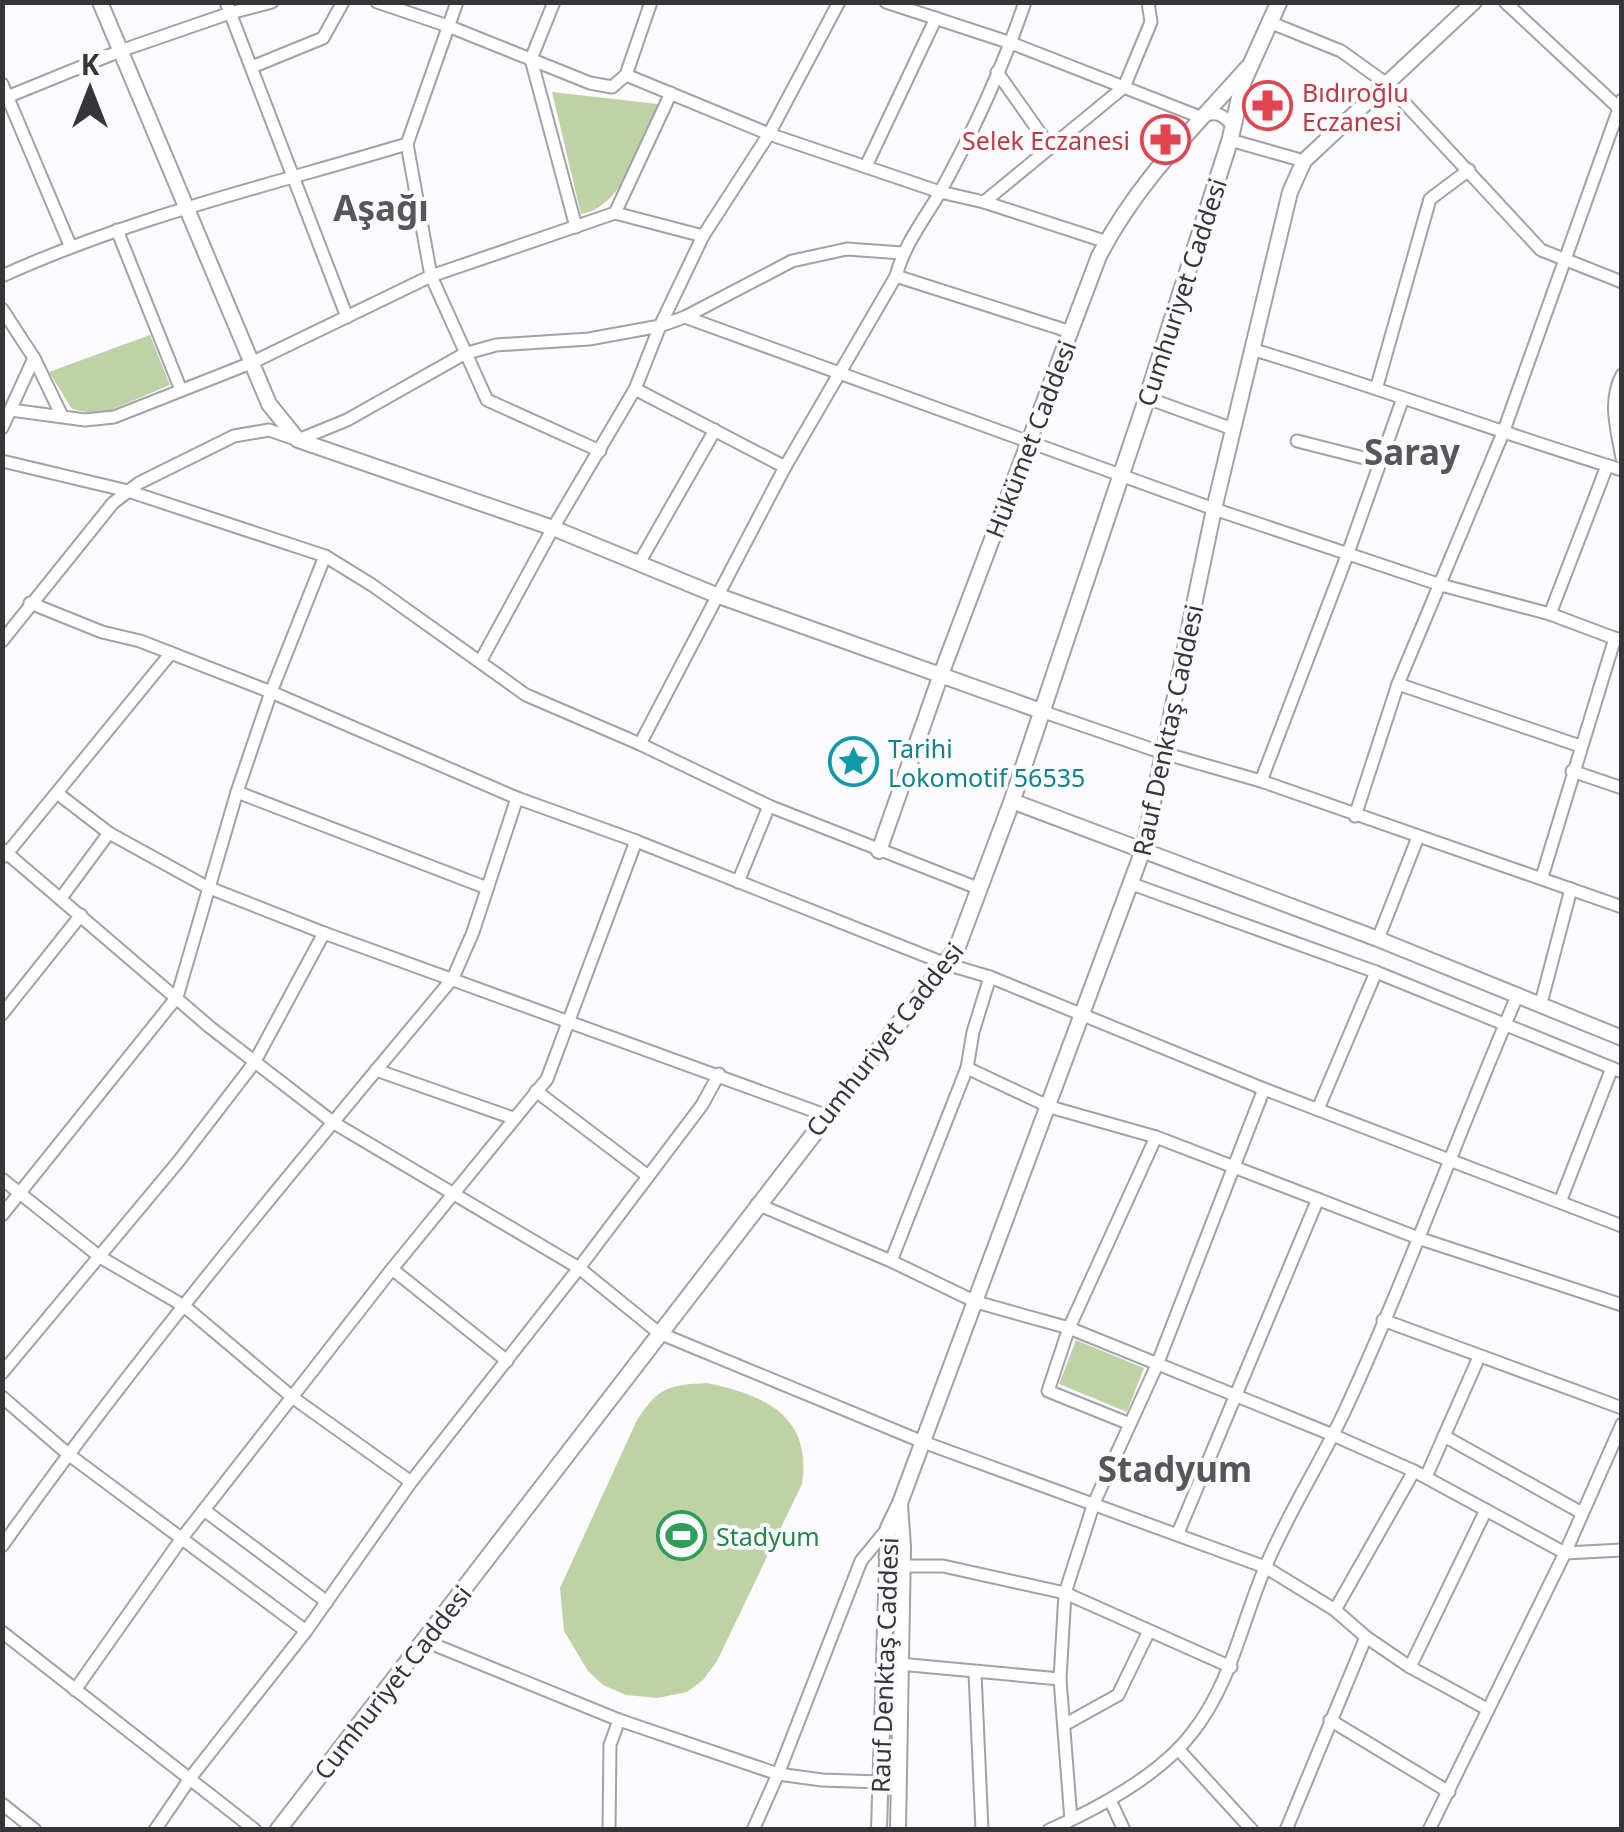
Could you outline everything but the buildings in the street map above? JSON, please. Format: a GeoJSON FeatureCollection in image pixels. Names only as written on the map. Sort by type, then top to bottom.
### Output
{"type":"FeatureCollection","features":[{"type":"Feature","properties":{"kind":"main road","name":"Cumhuriyet Caddesi"},"geometry":{"type":"LineString","coordinates":[[279,1829],[757,1204],[946,964],[964,933],[1146,398],[1250,65],[1279,2]]}},
{"type":"Feature","properties":{"kind":"street"},"geometry":{"type":"LineString","coordinates":[[100,2],[269,404],[298,440]]}},
{"type":"Feature","properties":{"kind":"street"},"geometry":{"type":"LineString","coordinates":[[70,245],[4,93],[228,8],[272,2]]}},
{"type":"Feature","properties":{"kind":"street"},"geometry":{"type":"LineString","coordinates":[[252,68],[323,38],[343,2]]}},
{"type":"Feature","properties":{"kind":"street"},"geometry":{"type":"LineString","coordinates":[[377,2],[590,83],[612,87],[626,75],[651,2]]}},
{"type":"Feature","properties":{"kind":"street"},"geometry":{"type":"LineString","coordinates":[[457,2],[407,144],[432,276],[488,400],[600,451]]}},
{"type":"Feature","properties":{"kind":"street"},"geometry":{"type":"LineString","coordinates":[[554,2],[531,59],[576,227]]}},
{"type":"Feature","properties":{"kind":"street"},"geometry":{"type":"LineString","coordinates":[[480,662],[635,389],[660,326],[704,236],[769,134],[839,2]]}},
{"type":"Feature","properties":{"kind":"street"},"geometry":{"type":"LineString","coordinates":[[886,2],[931,12],[1200,118],[1216,113],[1231,133],[1304,161]]}},
{"type":"Feature","properties":{"kind":"street"},"geometry":{"type":"LineString","coordinates":[[640,744],[785,466],[896,276],[902,254],[940,192],[1011,43],[1025,2]]}},
{"type":"Feature","properties":{"kind":"street"},"geometry":{"type":"LineString","coordinates":[[984,202],[1124,87],[1151,22],[1148,2]]}},
{"type":"Feature","properties":{"kind":"street","name":"Rauf Denktaş Caddesi"},"geometry":{"type":"LineString","coordinates":[[879,1830],[888,1528],[1050,1107],[1143,850],[1214,510],[1290,192],[1304,161],[1474,2]]}},
{"type":"Feature","properties":{"kind":"street"},"geometry":{"type":"LineString","coordinates":[[1356,816],[1398,684],[1503,433],[1620,107],[1506,2]]}},
{"type":"Feature","properties":{"kind":"street"},"geometry":{"type":"LineString","coordinates":[[228,8],[347,316]]}},
{"type":"Feature","properties":{"kind":"street"},"geometry":{"type":"LineString","coordinates":[[867,164],[931,12]]}},
{"type":"Feature","properties":{"kind":"street"},"geometry":{"type":"LineString","coordinates":[[1269,22],[1341,50],[1387,84],[1541,250],[1622,282]]}},
{"type":"Feature","properties":{"kind":"street","name":"Hükümet Caddesi"},"geometry":{"type":"LineString","coordinates":[[879,850],[940,677],[1107,242],[1178,141],[1250,65]]}},
{"type":"Feature","properties":{"kind":"street"},"geometry":{"type":"LineString","coordinates":[[997,72],[1050,147]]}},
{"type":"Feature","properties":{"kind":"street"},"geometry":{"type":"LineString","coordinates":[[626,75],[769,134],[867,164],[940,192],[984,202],[1107,242]]}},
{"type":"Feature","properties":{"kind":"street"},"geometry":{"type":"LineString","coordinates":[[615,213],[671,93]]}},
{"type":"Feature","properties":{"kind":"street"},"geometry":{"type":"LineString","coordinates":[[2,276],[70,245],[186,207],[407,144]]}},
{"type":"Feature","properties":{"kind":"street"},"geometry":{"type":"LineString","coordinates":[[1378,386],[1430,199],[1469,170]]}},
{"type":"Feature","properties":{"kind":"street"},"geometry":{"type":"LineString","coordinates":[[11,410],[107,419],[251,363],[432,276],[615,213],[704,236]]}},
{"type":"Feature","properties":{"kind":"street"},"geometry":{"type":"LineString","coordinates":[[117,230],[182,390]]}},
{"type":"Feature","properties":{"kind":"street"},"geometry":{"type":"LineString","coordinates":[[298,440],[347,420],[464,354],[496,344],[589,339],[660,326],[685,317],[792,260],[847,248],[902,254]]}},
{"type":"Feature","properties":{"kind":"street"},"geometry":{"type":"LineString","coordinates":[[896,276],[1071,332]]}},
{"type":"Feature","properties":{"kind":"street"},"geometry":{"type":"LineString","coordinates":[[2,309],[34,358],[62,416]]}},
{"type":"Feature","properties":{"kind":"street"},"geometry":{"type":"LineString","coordinates":[[685,317],[1214,510],[1441,585],[1550,614],[1618,640],[1580,746],[1542,877]]}},
{"type":"Feature","properties":{"kind":"street"},"geometry":{"type":"LineString","coordinates":[[1251,349],[1378,386],[1503,433],[1622,470]]}},
{"type":"Feature","properties":{"kind":"street"},"geometry":{"type":"LineString","coordinates":[[2,428],[34,358]]}},
{"type":"Feature","properties":{"kind":"street"},"geometry":{"type":"LineString","coordinates":[[1622,375],[1614,392],[1622,458]]}},
{"type":"Feature","properties":{"kind":"street"},"geometry":{"type":"LineString","coordinates":[[635,389],[785,466]]}},
{"type":"Feature","properties":{"kind":"street"},"geometry":{"type":"LineString","coordinates":[[1146,398],[1234,429]]}},
{"type":"Feature","properties":{"kind":"street"},"geometry":{"type":"LineString","coordinates":[[1261,780],[1404,398]]}},
{"type":"Feature","properties":{"kind":"street"},"geometry":{"type":"LineString","coordinates":[[2,641],[113,503],[128,491],[234,436],[269,430],[553,528],[716,596],[940,677],[1164,753],[1261,780],[1622,907]]}},
{"type":"Feature","properties":{"kind":"street"},"geometry":{"type":"LineString","coordinates":[[639,563],[715,430]]}},
{"type":"Feature","properties":{"kind":"street"},"geometry":{"type":"LineString","coordinates":[[1297,441],[1380,462]]}},
{"type":"Feature","properties":{"kind":"street"},"geometry":{"type":"LineString","coordinates":[[3,462],[128,491],[324,556],[372,584],[526,695],[769,806],[980,889]]}},
{"type":"Feature","properties":{"kind":"street"},"geometry":{"type":"LineString","coordinates":[[1550,614],[1607,466]]}},
{"type":"Feature","properties":{"kind":"street"},"geometry":{"type":"LineString","coordinates":[[2,1215],[177,997],[206,887],[237,792],[324,556]]}},
{"type":"Feature","properties":{"kind":"street"},"geometry":{"type":"LineString","coordinates":[[30,604],[271,692],[517,798],[946,964],[990,977],[1264,1089],[1622,1226]]}},
{"type":"Feature","properties":{"kind":"street"},"geometry":{"type":"LineString","coordinates":[[171,654],[4,854],[254,1064],[334,1124],[579,1268],[658,1333],[923,1442],[1265,1567],[1335,1610],[1410,1667],[1487,1709]]}},
{"type":"Feature","properties":{"kind":"street"},"geometry":{"type":"LineString","coordinates":[[1398,684],[1580,746]]}},
{"type":"Feature","properties":{"kind":"street"},"geometry":{"type":"LineString","coordinates":[[1572,772],[1622,788]]}},
{"type":"Feature","properties":{"kind":"street"},"geometry":{"type":"LineString","coordinates":[[237,792],[487,888]]}},
{"type":"Feature","properties":{"kind":"street"},"geometry":{"type":"LineString","coordinates":[[57,793],[108,834],[206,887],[826,1115]]}},
{"type":"Feature","properties":{"kind":"street"},"geometry":{"type":"LineString","coordinates":[[2,1546],[68,1454],[184,1306],[453,978],[473,932],[517,798]]}},
{"type":"Feature","properties":{"kind":"street"},"geometry":{"type":"LineString","coordinates":[[1012,800],[1378,939],[1622,1038]]}},
{"type":"Feature","properties":{"kind":"street"},"geometry":{"type":"LineString","coordinates":[[738,882],[769,806]]}},
{"type":"Feature","properties":{"kind":"street"},"geometry":{"type":"LineString","coordinates":[[61,898],[108,834]]}},
{"type":"Feature","properties":{"kind":"street"},"geometry":{"type":"LineString","coordinates":[[1378,939],[1418,837]]}},
{"type":"Feature","properties":{"kind":"street"},"geometry":{"type":"LineString","coordinates":[[74,1690],[182,1538],[392,1268],[547,1078],[636,841]]}},
{"type":"Feature","properties":{"kind":"street"},"geometry":{"type":"LineString","coordinates":[[1132,884],[1376,972],[1616,1070],[1560,1202]]}},
{"type":"Feature","properties":{"kind":"street"},"geometry":{"type":"LineString","coordinates":[[1541,1003],[1571,889]]}},
{"type":"Feature","properties":{"kind":"street"},"geometry":{"type":"LineString","coordinates":[[2,1014],[81,915]]}},
{"type":"Feature","properties":{"kind":"street"},"geometry":{"type":"LineString","coordinates":[[2,1373],[254,1064],[324,933]]}},
{"type":"Feature","properties":{"kind":"street"},"geometry":{"type":"LineString","coordinates":[[1318,1108],[1376,972]]}},
{"type":"Feature","properties":{"kind":"street"},"geometry":{"type":"LineString","coordinates":[[891,1261],[967,1068],[973,1032],[990,977]]}},
{"type":"Feature","properties":{"kind":"street"},"geometry":{"type":"LineString","coordinates":[[1049,1830],[1110,1800],[1178,1749],[1194,1731],[1231,1668],[1265,1567],[1333,1435],[1420,1239],[1518,994]]}},
{"type":"Feature","properties":{"kind":"street"},"geometry":{"type":"LineString","coordinates":[[967,1068],[1050,1107],[1156,1136],[1420,1239],[1622,1306]]}},
{"type":"Feature","properties":{"kind":"street"},"geometry":{"type":"LineString","coordinates":[[376,1070],[513,1118]]}},
{"type":"Feature","properties":{"kind":"street"},"geometry":{"type":"LineString","coordinates":[[155,1830],[190,1777],[306,1631],[411,1482],[702,1105],[719,1074]]}},
{"type":"Feature","properties":{"kind":"street"},"geometry":{"type":"LineString","coordinates":[[1072,1820],[1060,1679],[1065,1593],[1094,1502],[1157,1365],[1264,1089]]}},
{"type":"Feature","properties":{"kind":"street"},"geometry":{"type":"LineString","coordinates":[[536,1092],[648,1176]]}},
{"type":"Feature","properties":{"kind":"street"},"geometry":{"type":"LineString","coordinates":[[1130,1424],[1048,1391],[1069,1328],[1156,1136]]}},
{"type":"Feature","properties":{"kind":"street"},"geometry":{"type":"LineString","coordinates":[[2,1179],[100,1257],[184,1306],[292,1398],[411,1482]]}},
{"type":"Feature","properties":{"kind":"street"},"geometry":{"type":"LineString","coordinates":[[1178,1533],[1318,1199]]}},
{"type":"Feature","properties":{"kind":"street"},"geometry":{"type":"LineString","coordinates":[[757,1204],[976,1302],[1069,1328],[1333,1435],[1420,1474],[1565,1554],[1622,1550]]}},
{"type":"Feature","properties":{"kind":"street"},"geometry":{"type":"LineString","coordinates":[[392,1268],[507,1361]]}},
{"type":"Feature","properties":{"kind":"street"},"geometry":{"type":"LineString","coordinates":[[1383,1320],[1622,1408]]}},
{"type":"Feature","properties":{"kind":"street"},"geometry":{"type":"LineString","coordinates":[[1335,1610],[1444,1436],[1479,1358]]}},
{"type":"Feature","properties":{"kind":"street"},"geometry":{"type":"LineString","coordinates":[[2,1398],[68,1454],[306,1631]]}},
{"type":"Feature","properties":{"kind":"street"},"geometry":{"type":"LineString","coordinates":[[1429,1830],[1565,1554],[1622,1424]]}},
{"type":"Feature","properties":{"kind":"street"},"geometry":{"type":"LineString","coordinates":[[1444,1436],[1582,1513]]}},
{"type":"Feature","properties":{"kind":"street","name":"Rauf Denktaş Caddesi"},"geometry":{"type":"LineString","coordinates":[[898,1830],[900,1503]]}},
{"type":"Feature","properties":{"kind":"street"},"geometry":{"type":"LineString","coordinates":[[204,1510],[326,1602]]}},
{"type":"Feature","properties":{"kind":"street"},"geometry":{"type":"LineString","coordinates":[[1410,1667],[1486,1510]]}},
{"type":"Feature","properties":{"kind":"street"},"geometry":{"type":"LineString","coordinates":[[753,1830],[862,1561],[888,1528]]}},
{"type":"Feature","properties":{"kind":"street"},"geometry":{"type":"LineString","coordinates":[[885,1557],[902,1566],[943,1566],[1065,1593],[1231,1668]]}},
{"type":"Feature","properties":{"kind":"street"},"geometry":{"type":"LineString","coordinates":[[1064,1725],[1118,1695],[1149,1630]]}},
{"type":"Feature","properties":{"kind":"street"},"geometry":{"type":"LineString","coordinates":[[2,1632],[255,1830]]}},
{"type":"Feature","properties":{"kind":"street"},"geometry":{"type":"LineString","coordinates":[[1286,1830],[1366,1637]]}},
{"type":"Feature","properties":{"kind":"street"},"geometry":{"type":"LineString","coordinates":[[425,1640],[618,1720],[778,1774],[880,1782]]}},
{"type":"Feature","properties":{"kind":"street"},"geometry":{"type":"LineString","coordinates":[[899,1664],[1060,1679]]}},
{"type":"Feature","properties":{"kind":"street"},"geometry":{"type":"LineString","coordinates":[[976,1673],[982,1830]]}},
{"type":"Feature","properties":{"kind":"street"},"geometry":{"type":"LineString","coordinates":[[609,1830],[610,1745],[618,1720]]}},
{"type":"Feature","properties":{"kind":"street"},"geometry":{"type":"LineString","coordinates":[[1330,1720],[1449,1792]]}},
{"type":"Feature","properties":{"kind":"street"},"geometry":{"type":"LineString","coordinates":[[1178,1749],[1252,1830]]}},
{"type":"Feature","properties":{"kind":"street"},"geometry":{"type":"LineString","coordinates":[[1110,1800],[1124,1830]]}},
{"type":"Feature","properties":{"kind":"street"},"geometry":{"type":"LineString","coordinates":[[5,1811],[35,1830]]}},
{"type":"Feature","properties":{"kind":"green space"},"geometry":{"type":"Polygon","coordinates":[[[552,92],[658,104],[620,185],[596,209],[581,214],[552,92]]]}},
{"type":"Feature","properties":{"kind":"green space"},"geometry":{"type":"Polygon","coordinates":[[[150,335],[170,385],[99,415],[72,409],[49,372],[150,335]]]}},
{"type":"Feature","properties":{"kind":"green space"},"geometry":{"type":"Polygon","coordinates":[[[1076,1340],[1144,1368],[1127,1412],[1059,1384],[1076,1340]]]}},
{"type":"Feature","properties":{"kind":"green space","name":"Stadyum"},"geometry":{"type":"Polygon","coordinates":[[[707,1383],[748,1394],[780,1412],[800,1441],[802,1484],[717,1661],[703,1680],[687,1692],[657,1698],[626,1695],[603,1685],[588,1671],[564,1631],[560,1588],[644,1409],[666,1390],[707,1383]]]}},
{"type":"Feature","properties":{"kind":"place","name":"Bıdıroğlu Eczanesi"},"geometry":{"type":"Point","coordinates":[1267,106]}},
{"type":"Feature","properties":{"kind":"place","name":"Selek Eczanesi"},"geometry":{"type":"Point","coordinates":[1165,140]}},
{"type":"Feature","properties":{"kind":"place","name":"Tarihi Lokomotif 56535"},"geometry":{"type":"Point","coordinates":[853,762]}},
{"type":"Feature","properties":{"kind":"place","name":"Stadyum"},"geometry":{"type":"Point","coordinates":[681,1536]}},
{"type":"Feature","properties":{"kind":"district","name":"Aşağı"},"geometry":{"type":"Point","coordinates":[381,207]}},
{"type":"Feature","properties":{"kind":"district","name":"Saray"},"geometry":{"type":"Point","coordinates":[1412,451]}},
{"type":"Feature","properties":{"kind":"district","name":"Stadyum"},"geometry":{"type":"Point","coordinates":[1175,1468]}}]}
